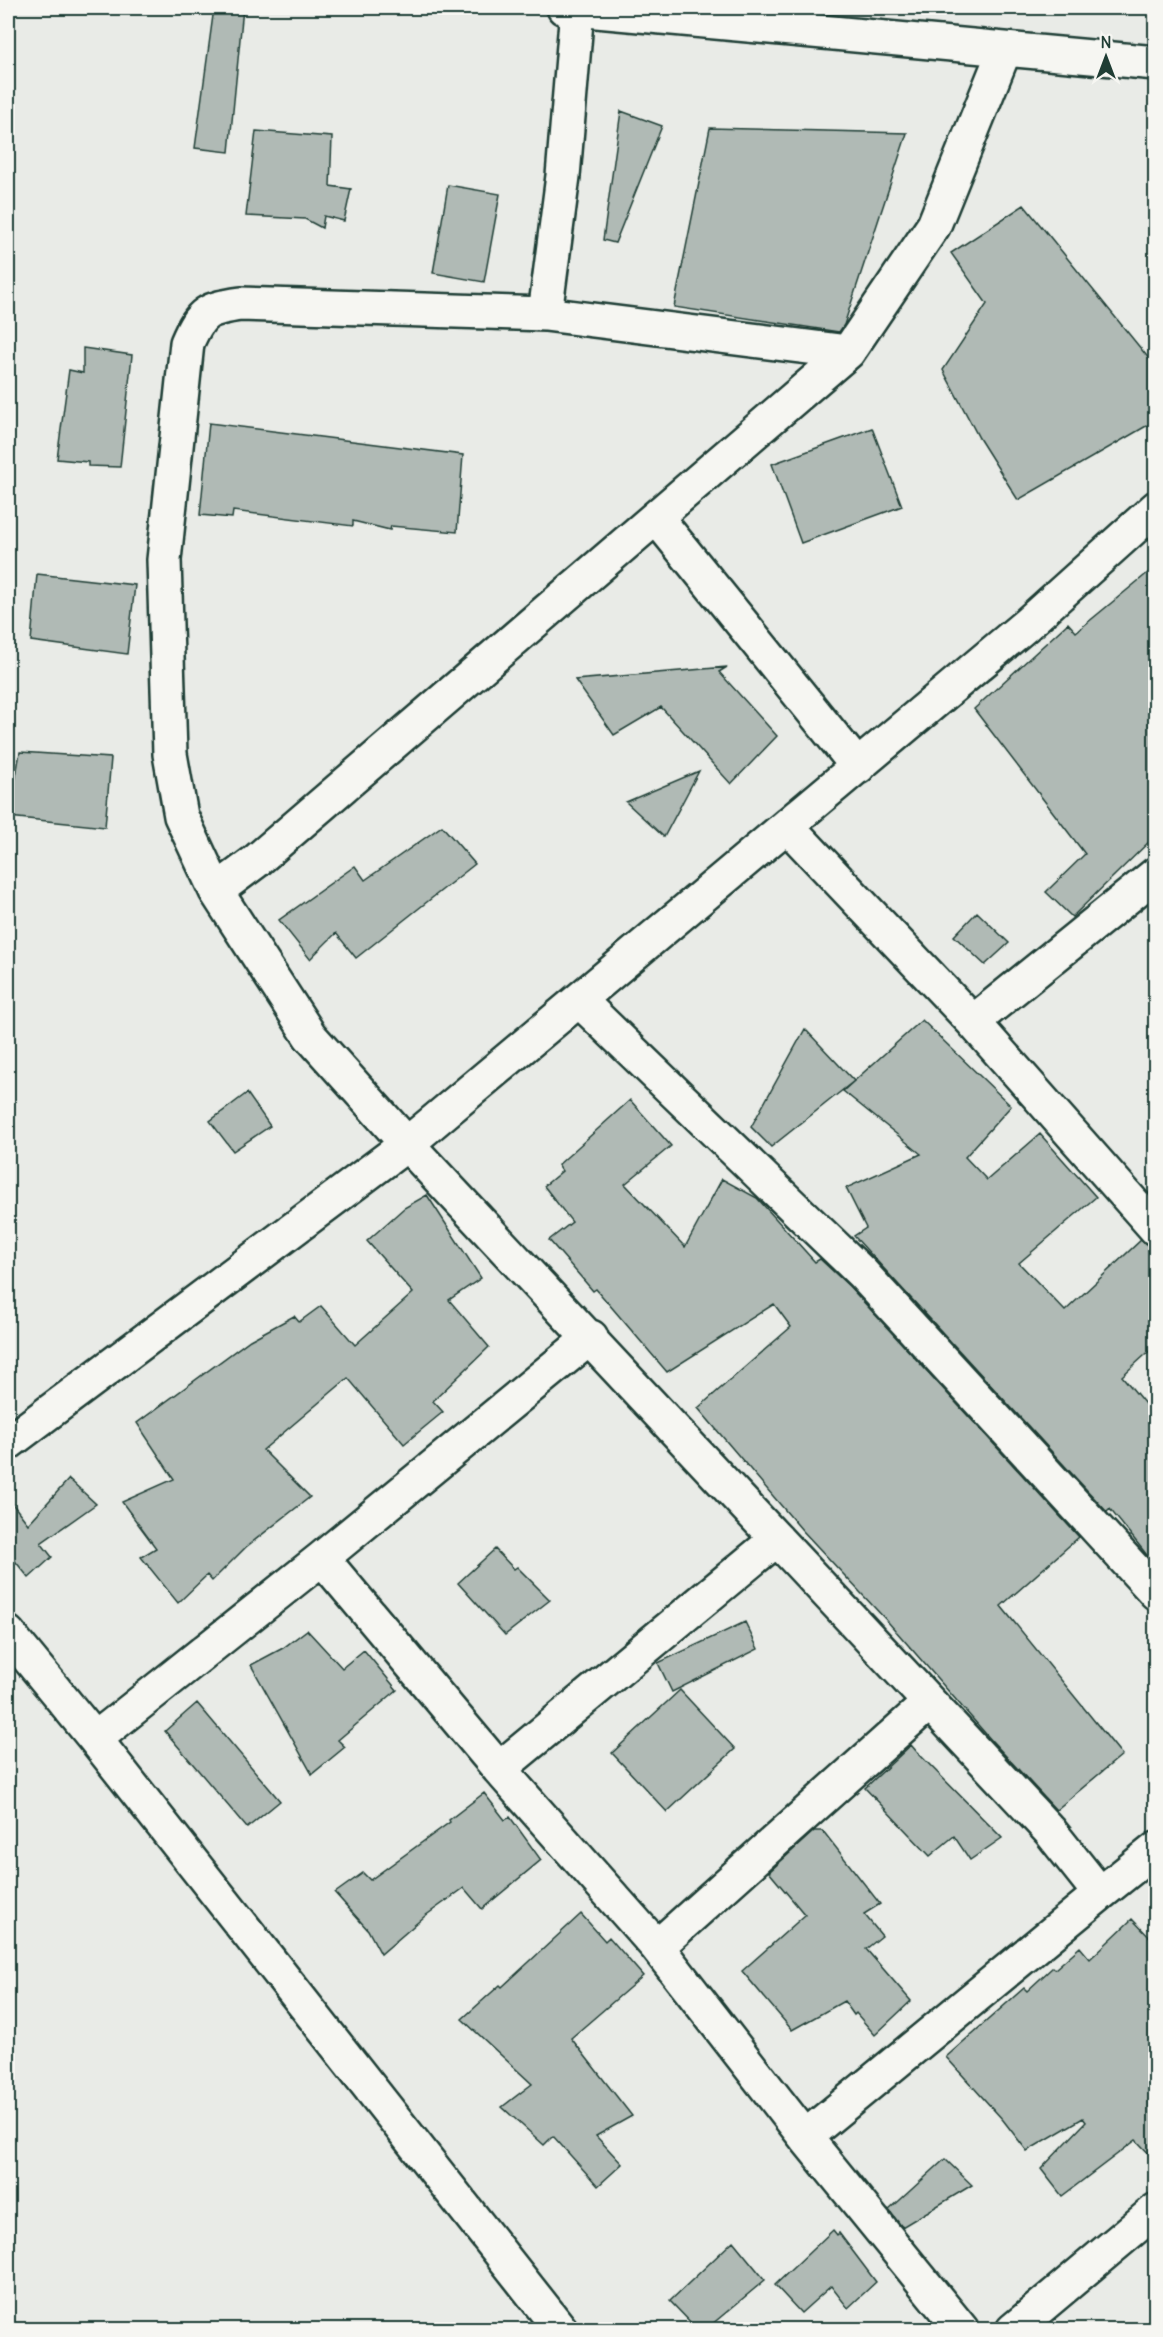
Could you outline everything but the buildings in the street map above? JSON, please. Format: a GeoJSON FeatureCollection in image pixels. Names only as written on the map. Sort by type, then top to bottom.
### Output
{"type":"FeatureCollection","features":[{"type":"Feature","properties":{"kind":"street"},"geometry":{"type":"LineString","coordinates":[[545,314],[564,176],[571,8],[1155,63]]}},
{"type":"Feature","properties":{"kind":"street"},"geometry":{"type":"LineString","coordinates":[[216,891],[255,862],[848,352],[934,225],[1005,49]]}},
{"type":"Feature","properties":{"kind":"street"},"geometry":{"type":"LineString","coordinates":[[848,352],[545,314],[241,304],[210,309],[197,321],[187,344],[164,560],[170,754],[181,816],[216,891],[310,1036],[407,1144],[591,1337],[1050,1830],[1100,1894]]}},
{"type":"Feature","properties":{"kind":"street"},"geometry":{"type":"LineString","coordinates":[[8,1443],[407,1144],[1026,625],[1155,508]]}},
{"type":"Feature","properties":{"kind":"street"},"geometry":{"type":"LineString","coordinates":[[657,517],[858,767]]}},
{"type":"Feature","properties":{"kind":"street"},"geometry":{"type":"LineString","coordinates":[[787,826],[973,1022],[1155,1229]]}},
{"type":"Feature","properties":{"kind":"street"},"geometry":{"type":"LineString","coordinates":[[973,1022],[1155,874]]}},
{"type":"Feature","properties":{"kind":"street"},"geometry":{"type":"LineString","coordinates":[[579,1000],[862,1273],[1155,1593]]}},
{"type":"Feature","properties":{"kind":"street"},"geometry":{"type":"LineString","coordinates":[[94,1739],[322,1558],[591,1337]]}},
{"type":"Feature","properties":{"kind":"street"},"geometry":{"type":"LineString","coordinates":[[499,1769],[777,1539]]}},
{"type":"Feature","properties":{"kind":"street"},"geometry":{"type":"LineString","coordinates":[[322,1558],[499,1769],[657,1947],[805,2137],[962,2330]]}},
{"type":"Feature","properties":{"kind":"street"},"geometry":{"type":"LineString","coordinates":[[8,1633],[561,2330]]}},
{"type":"Feature","properties":{"kind":"street"},"geometry":{"type":"LineString","coordinates":[[657,1947],[930,1703]]}},
{"type":"Feature","properties":{"kind":"street"},"geometry":{"type":"LineString","coordinates":[[805,2137],[1155,1849]]}},
{"type":"Feature","properties":{"kind":"street"},"geometry":{"type":"LineString","coordinates":[[1013,2330],[1155,2211]]}}]}
